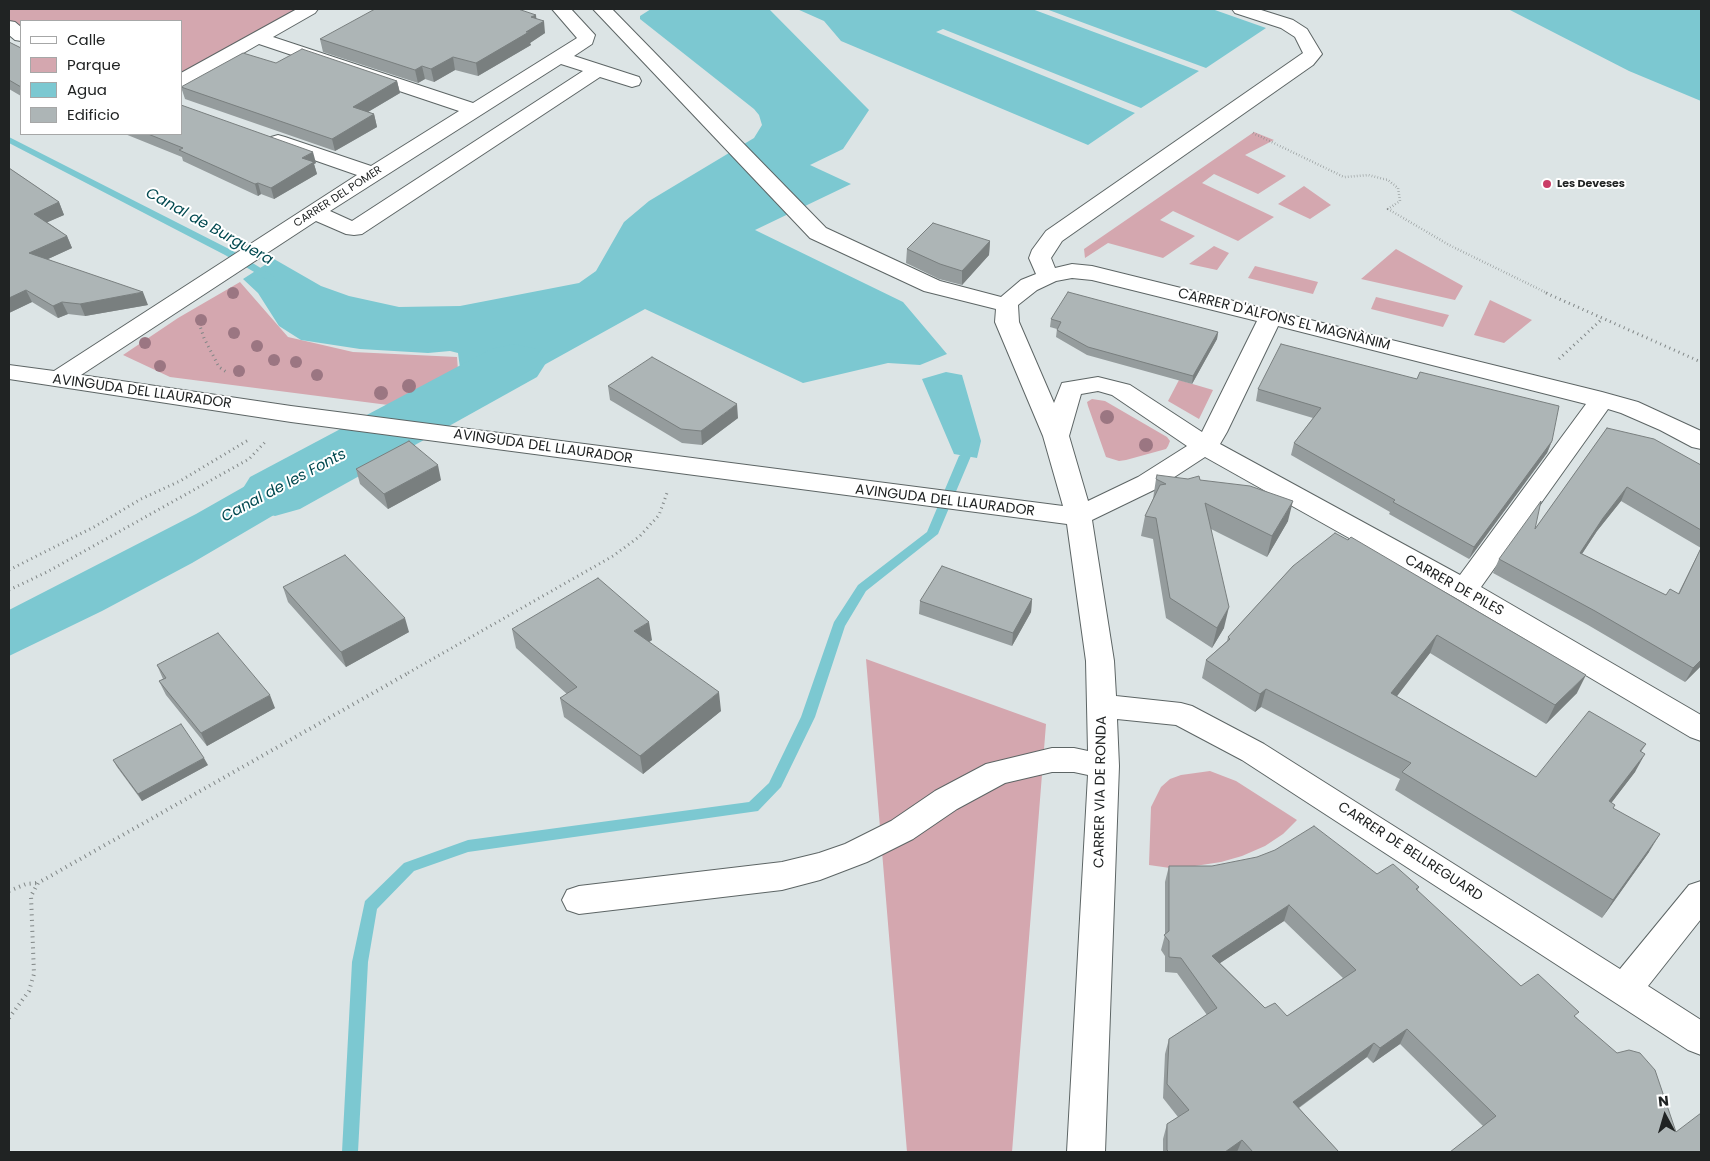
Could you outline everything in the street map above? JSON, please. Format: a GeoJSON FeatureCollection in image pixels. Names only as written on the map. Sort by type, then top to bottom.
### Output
{"type":"FeatureCollection","features":[{"type":"Feature","properties":{"kind":"street"},"geometry":{"type":"LineString","coordinates":[[182,80],[309,9]]}},
{"type":"Feature","properties":{"kind":"street","name":"CARRER DEL POMER"},"geometry":{"type":"LineString","coordinates":[[57,380],[210,279],[587,38],[561,9]]}},
{"type":"Feature","properties":{"kind":"street"},"geometry":{"type":"LineString","coordinates":[[602,9],[709,118],[818,234],[932,286],[1007,305],[1007,322],[1056,436]]}},
{"type":"Feature","properties":{"kind":"street"},"geometry":{"type":"LineString","coordinates":[[1050,276],[1044,270],[1040,258],[1043,250],[1054,236],[1306,61],[1313,54],[1308,42],[1301,33],[1287,24],[1241,9]]}},
{"type":"Feature","properties":{"kind":"street"},"geometry":{"type":"LineString","coordinates":[[9,26],[20,35]]}},
{"type":"Feature","properties":{"kind":"street"},"geometry":{"type":"LineString","coordinates":[[258,38],[475,110]]}},
{"type":"Feature","properties":{"kind":"street"},"geometry":{"type":"LineString","coordinates":[[560,57],[632,81]]}},
{"type":"Feature","properties":{"kind":"street"},"geometry":{"type":"LineString","coordinates":[[314,212],[354,229],[598,70]]}},
{"type":"Feature","properties":{"kind":"street"},"geometry":{"type":"LineString","coordinates":[[260,135],[373,174]]}},
{"type":"Feature","properties":{"kind":"street","name":"CARRER D'ALFONS EL MAGNÀNIM"},"geometry":{"type":"LineString","coordinates":[[1007,305],[1019,292],[1050,276],[1072,271],[1092,273],[1271,316],[1602,400],[1649,415],[1701,441]]}},
{"type":"Feature","properties":{"kind":"street"},"geometry":{"type":"LineString","coordinates":[[1078,516],[1147,483],[1205,446],[1215,432],[1271,316]]}},
{"type":"Feature","properties":{"kind":"street","name":"AVINGUDA DEL LLAURADOR"},"geometry":{"type":"LineString","coordinates":[[9,372],[291,414],[962,504],[1053,515],[1078,516]]}},
{"type":"Feature","properties":{"kind":"street","name":"CARRER DE PILES"},"geometry":{"type":"LineString","coordinates":[[1056,436],[1071,388],[1098,384],[1121,390],[1229,461],[1464,590],[1701,728]]}},
{"type":"Feature","properties":{"kind":"street"},"geometry":{"type":"LineString","coordinates":[[1464,590],[1602,400]]}},
{"type":"Feature","properties":{"kind":"street","name":"CARRER VIA DE RONDA"},"geometry":{"type":"LineString","coordinates":[[1056,436],[1066,466],[1078,516],[1100,661],[1103,706],[1104,766],[1086,1152]]}},
{"type":"Feature","properties":{"kind":"street","name":"CARRER DE BELLREGUARD"},"geometry":{"type":"LineString","coordinates":[[1103,706],[1164,710],[1197,720],[1270,762],[1701,1038]]}},
{"type":"Feature","properties":{"kind":"street"},"geometry":{"type":"LineString","coordinates":[[579,900],[782,876],[820,866],[856,853],[902,830],[946,800],[997,773],[1052,760],[1074,760],[1104,766]]}},
{"type":"Feature","properties":{"kind":"street"},"geometry":{"type":"LineString","coordinates":[[1624,990],[1701,895]]}},
{"type":"Feature","properties":{"kind":"path"},"geometry":{"type":"LineString","coordinates":[[1253,132],[1344,177],[1368,175],[1388,180],[1398,188],[1400,201],[1388,209],[1449,245],[1509,276],[1701,362]]}},
{"type":"Feature","properties":{"kind":"path"},"geometry":{"type":"LineString","coordinates":[[190,292],[204,338],[219,367],[235,377]]}},
{"type":"Feature","properties":{"kind":"path"},"geometry":{"type":"LineString","coordinates":[[1553,365],[1602,319]]}},
{"type":"Feature","properties":{"kind":"path"},"geometry":{"type":"LineString","coordinates":[[9,570],[94,527],[141,499],[180,481],[291,414]]}},
{"type":"Feature","properties":{"kind":"path"},"geometry":{"type":"LineString","coordinates":[[9,590],[47,572],[249,459],[291,414]]}},
{"type":"Feature","properties":{"kind":"path"},"geometry":{"type":"LineString","coordinates":[[9,891],[26,884],[38,883],[613,556],[640,536],[659,515],[667,495],[661,463]]}},
{"type":"Feature","properties":{"kind":"path"},"geometry":{"type":"LineString","coordinates":[[9,1018],[28,991],[34,974],[31,896],[38,883]]}},
{"type":"Feature","properties":{"kind":"green space"},"geometry":{"type":"Polygon","coordinates":[[[9,9],[297,9],[182,74],[182,20],[20,20],[20,28],[9,20],[9,9]]]}},
{"type":"Feature","properties":{"kind":"green space"},"geometry":{"type":"Polygon","coordinates":[[[1254,132],[1274,140],[1245,155],[1286,176],[1258,194],[1214,174],[1202,183],[1274,217],[1238,241],[1173,211],[1160,220],[1195,236],[1163,258],[1108,243],[1085,258],[1084,249],[1254,132]]]}},
{"type":"Feature","properties":{"kind":"green space"},"geometry":{"type":"Polygon","coordinates":[[[1304,186],[1331,205],[1310,219],[1278,204],[1304,186]]]}},
{"type":"Feature","properties":{"kind":"green space"},"geometry":{"type":"Polygon","coordinates":[[[1214,246],[1229,253],[1217,270],[1189,264],[1214,246]]]}},
{"type":"Feature","properties":{"kind":"green space"},"geometry":{"type":"Polygon","coordinates":[[[1396,249],[1463,286],[1455,300],[1361,279],[1396,249]]]}},
{"type":"Feature","properties":{"kind":"green space"},"geometry":{"type":"Polygon","coordinates":[[[1255,266],[1318,282],[1313,294],[1248,278],[1255,266]]]}},
{"type":"Feature","properties":{"kind":"green space"},"geometry":{"type":"Polygon","coordinates":[[[240,282],[288,337],[353,352],[457,357],[458,370],[452,376],[396,406],[170,377],[123,355],[178,318],[240,282]]]}},
{"type":"Feature","properties":{"kind":"green space"},"geometry":{"type":"Polygon","coordinates":[[[1376,297],[1449,315],[1443,327],[1371,309],[1376,297]]]}},
{"type":"Feature","properties":{"kind":"green space"},"geometry":{"type":"Polygon","coordinates":[[[1490,300],[1532,320],[1504,343],[1474,335],[1490,300]]]}},
{"type":"Feature","properties":{"kind":"green space"},"geometry":{"type":"Polygon","coordinates":[[[1179,380],[1213,390],[1199,419],[1168,401],[1179,380]]]}},
{"type":"Feature","properties":{"kind":"green space"},"geometry":{"type":"Polygon","coordinates":[[[1092,399],[1105,401],[1167,437],[1170,441],[1168,446],[1166,449],[1126,460],[1119,461],[1106,457],[1087,402],[1092,399]]]}},
{"type":"Feature","properties":{"kind":"green space"},"geometry":{"type":"Polygon","coordinates":[[[866,659],[1046,724],[1012,1152],[907,1152],[866,659]]]}},
{"type":"Feature","properties":{"kind":"green space"},"geometry":{"type":"Polygon","coordinates":[[[1210,771],[1236,781],[1297,820],[1283,834],[1265,846],[1242,856],[1195,866],[1170,868],[1149,865],[1151,807],[1161,787],[1170,779],[1181,775],[1210,771]]]}},
{"type":"Feature","properties":{"kind":"water"},"geometry":{"type":"Polygon","coordinates":[[[651,9],[769,9],[869,110],[843,149],[810,165],[851,184],[755,230],[903,302],[947,354],[920,365],[888,363],[803,383],[645,309],[452,416],[396,406],[455,374],[460,368],[458,353],[450,351],[428,353],[360,349],[301,340],[279,326],[258,293],[243,279],[274,259],[321,286],[349,296],[399,307],[460,306],[579,283],[596,271],[624,222],[649,201],[754,138],[762,125],[759,115],[754,109],[640,19],[640,16],[651,9]]]}},
{"type":"Feature","properties":{"kind":"water"},"geometry":{"type":"Polygon","coordinates":[[[797,9],[1032,9],[1199,71],[1141,108],[943,29],[936,32],[1135,113],[1088,145],[841,41],[824,21],[797,9]]]}},
{"type":"Feature","properties":{"kind":"water"},"geometry":{"type":"Polygon","coordinates":[[[1046,9],[1212,9],[1266,28],[1206,68],[1046,9]]]}},
{"type":"Feature","properties":{"kind":"water"},"geometry":{"type":"Polygon","coordinates":[[[1508,9],[1701,9],[1701,101],[1629,71],[1508,9]]]}},
{"type":"Feature","properties":{"kind":"water"},"geometry":{"type":"Polygon","coordinates":[[[946,372],[962,375],[981,441],[977,458],[954,454],[922,379],[946,372]]]}},
{"type":"Feature","properties":{"kind":"water"},"geometry":{"type":"Polygon","coordinates":[[[328,439],[390,447],[192,563],[102,611],[9,656],[9,610],[196,514],[328,439]]]}},
{"type":"Feature","properties":{"kind":"building"},"geometry":{"type":"Polygon","coordinates":[[[375,9],[518,9],[536,15],[531,17],[544,21],[476,63],[453,57],[431,69],[422,66],[415,70],[320,39],[375,9]]]}},
{"type":"Feature","properties":{"kind":"building"},"geometry":{"type":"Polygon","coordinates":[[[9,42],[20,48],[20,86],[9,80],[9,42]]]}},
{"type":"Feature","properties":{"kind":"building"},"geometry":{"type":"Polygon","coordinates":[[[302,49],[397,81],[353,107],[374,114],[332,139],[182,87],[243,53],[276,63],[302,49]]]}},
{"type":"Feature","properties":{"kind":"building"},"geometry":{"type":"Polygon","coordinates":[[[182,105],[313,152],[302,158],[314,162],[271,188],[258,183],[255,184],[179,150],[183,148],[150,135],[182,135],[182,105]]]}},
{"type":"Feature","properties":{"kind":"building"},"geometry":{"type":"Polygon","coordinates":[[[9,168],[59,202],[34,214],[67,236],[29,253],[143,292],[80,304],[62,302],[53,306],[26,290],[9,298],[9,168]]]}},
{"type":"Feature","properties":{"kind":"building"},"geometry":{"type":"Polygon","coordinates":[[[933,223],[990,241],[962,271],[940,264],[907,249],[933,223]]]}},
{"type":"Feature","properties":{"kind":"building"},"geometry":{"type":"Polygon","coordinates":[[[1068,292],[1218,332],[1193,376],[1088,347],[1057,330],[1061,322],[1051,319],[1068,292]]]}},
{"type":"Feature","properties":{"kind":"building"},"geometry":{"type":"Polygon","coordinates":[[[1281,344],[1417,379],[1420,372],[1559,406],[1552,441],[1474,547],[1393,502],[1395,500],[1294,443],[1321,408],[1258,389],[1281,344]]]}},
{"type":"Feature","properties":{"kind":"building"},"geometry":{"type":"Polygon","coordinates":[[[652,357],[737,404],[701,431],[681,429],[608,386],[652,357]]]}},
{"type":"Feature","properties":{"kind":"building"},"geometry":{"type":"Polygon","coordinates":[[[1607,428],[1654,439],[1701,465],[1701,530],[1627,487],[1603,518],[1580,553],[1666,595],[1670,589],[1679,594],[1701,548],[1701,660],[1693,668],[1595,611],[1499,559],[1541,501],[1535,529],[1607,428]]]}},
{"type":"Feature","properties":{"kind":"building"},"geometry":{"type":"Polygon","coordinates":[[[409,441],[438,465],[384,494],[356,469],[409,441]]]}},
{"type":"Feature","properties":{"kind":"building"},"geometry":{"type":"Polygon","coordinates":[[[1157,475],[1188,479],[1199,476],[1200,480],[1250,486],[1293,501],[1272,536],[1205,503],[1229,607],[1217,628],[1170,598],[1156,518],[1145,516],[1160,485],[1166,484],[1156,479],[1157,475]]]}},
{"type":"Feature","properties":{"kind":"building"},"geometry":{"type":"Polygon","coordinates":[[[1335,533],[1348,540],[1351,537],[1586,675],[1555,705],[1437,635],[1391,693],[1536,777],[1589,711],[1646,744],[1640,751],[1645,754],[1609,801],[1615,805],[1613,808],[1660,834],[1613,900],[1402,772],[1411,763],[1266,689],[1260,694],[1206,660],[1230,639],[1228,637],[1293,566],[1335,533]]]}},
{"type":"Feature","properties":{"kind":"building"},"geometry":{"type":"Polygon","coordinates":[[[345,555],[405,618],[341,652],[283,587],[345,555]]]}},
{"type":"Feature","properties":{"kind":"building"},"geometry":{"type":"Polygon","coordinates":[[[942,566],[1032,599],[1013,633],[920,601],[942,566]]]}},
{"type":"Feature","properties":{"kind":"building"},"geometry":{"type":"Polygon","coordinates":[[[598,578],[649,622],[634,631],[719,692],[640,756],[560,698],[577,687],[512,629],[598,578]]]}},
{"type":"Feature","properties":{"kind":"building"},"geometry":{"type":"Polygon","coordinates":[[[218,633],[270,695],[201,733],[159,681],[166,678],[157,665],[218,633]]]}},
{"type":"Feature","properties":{"kind":"building"},"geometry":{"type":"Polygon","coordinates":[[[181,724],[204,758],[138,794],[113,760],[181,724]]]}},
{"type":"Feature","properties":{"kind":"building"},"geometry":{"type":"Polygon","coordinates":[[[1314,826],[1377,874],[1393,864],[1419,887],[1416,889],[1521,986],[1538,974],[1579,1012],[1574,1016],[1617,1053],[1629,1050],[1640,1053],[1655,1070],[1676,1132],[1701,1113],[1701,1152],[1450,1152],[1496,1116],[1407,1029],[1380,1048],[1374,1043],[1293,1102],[1339,1152],[1253,1152],[1242,1140],[1225,1152],[1169,1152],[1167,1150],[1167,1124],[1189,1110],[1167,1084],[1169,1039],[1217,1008],[1181,958],[1169,957],[1169,941],[1164,935],[1169,931],[1169,866],[1212,866],[1257,857],[1275,850],[1314,826]],[[1289,905],[1212,956],[1265,1008],[1275,1003],[1287,1016],[1356,970],[1289,905]]]}},
{"type":"Feature","properties":{"kind":"waterway","name":"Canal de Burguera"},"geometry":{"type":"LineString","coordinates":[[9,140],[229,253],[272,278]]}},
{"type":"Feature","properties":{"kind":"waterway","name":"Canal de les Fonts"},"geometry":{"type":"LineString","coordinates":[[275,493],[514,363]]}},
{"type":"Feature","properties":{"kind":"waterway"},"geometry":{"type":"LineString","coordinates":[[350,1152],[360,962],[370,906],[409,867],[468,846],[753,807],[774,787],[808,717],[839,625],[862,588],[932,534],[965,456]]}},
{"type":"Feature","properties":{"kind":"place","name":"Les Deveses"},"geometry":{"type":"Point","coordinates":[1547,184]}}]}
